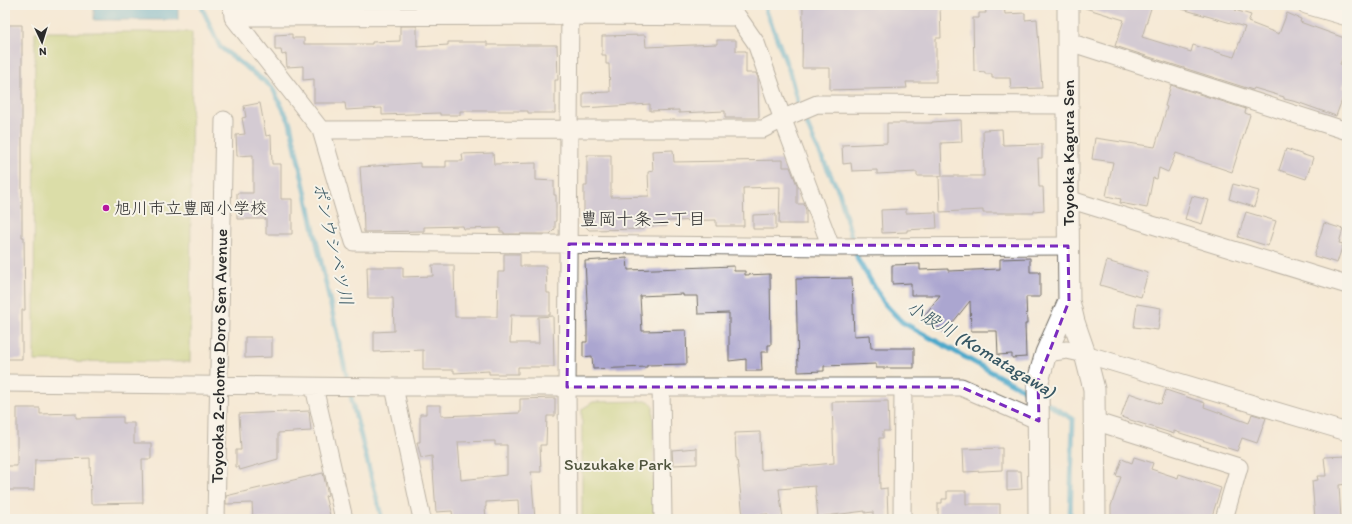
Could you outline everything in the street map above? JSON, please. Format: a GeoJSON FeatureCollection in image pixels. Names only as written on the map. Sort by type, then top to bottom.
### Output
{"type":"FeatureCollection","features":[{"type":"Feature","properties":{"kind":"street","name":"Toyooka Kagura Sen"},"geometry":{"type":"LineString","coordinates":[[1068,5],[1069,301],[1094,389],[1095,519]]}},
{"type":"Feature","properties":{"kind":"street"},"geometry":{"type":"LineString","coordinates":[[1306,5],[1347,18]]}},
{"type":"Feature","properties":{"kind":"street"},"geometry":{"type":"LineString","coordinates":[[568,519],[567,387],[570,10]]}},
{"type":"Feature","properties":{"kind":"street"},"geometry":{"type":"LineString","coordinates":[[233,11],[570,10],[738,17],[756,43],[838,247]]}},
{"type":"Feature","properties":{"kind":"street"},"geometry":{"type":"LineString","coordinates":[[233,11],[321,130],[354,242],[838,247],[1068,246]]}},
{"type":"Feature","properties":{"kind":"street"},"geometry":{"type":"LineString","coordinates":[[1069,42],[1347,131]]}},
{"type":"Feature","properties":{"kind":"street"},"geometry":{"type":"LineString","coordinates":[[321,130],[763,130],[817,104],[1068,105]]}},
{"type":"Feature","properties":{"kind":"street","name":"Toyooka 2-chome Doro Sen Avenue"},"geometry":{"type":"LineString","coordinates":[[216,519],[224,120]]}},
{"type":"Feature","properties":{"kind":"street"},"geometry":{"type":"LineString","coordinates":[[1068,199],[1347,285]]}},
{"type":"Feature","properties":{"kind":"street","name":"Toyooka Kagura Sen"},"geometry":{"type":"LineString","coordinates":[[1039,519],[1038,381],[1046,353],[1069,301]]}},
{"type":"Feature","properties":{"kind":"street"},"geometry":{"type":"LineString","coordinates":[[1046,353],[1067,350],[1085,354],[1347,432]]}},
{"type":"Feature","properties":{"kind":"street"},"geometry":{"type":"LineString","coordinates":[[5,383],[394,388],[961,388],[1038,414]]}},
{"type":"Feature","properties":{"kind":"street"},"geometry":{"type":"LineString","coordinates":[[314,387],[344,519]]}},
{"type":"Feature","properties":{"kind":"street"},"geometry":{"type":"LineString","coordinates":[[662,387],[663,519]]}},
{"type":"Feature","properties":{"kind":"street"},"geometry":{"type":"LineString","coordinates":[[394,388],[422,519]]}},
{"type":"Feature","properties":{"kind":"street"},"geometry":{"type":"LineString","coordinates":[[902,519],[903,388]]}},
{"type":"Feature","properties":{"kind":"street"},"geometry":{"type":"LineString","coordinates":[[1094,422],[1239,467],[1224,519]]}},
{"type":"Feature","properties":{"kind":"highlighted area"},"geometry":{"type":"Polygon","coordinates":[[[569,244],[1068,246],[1069,301],[1038,381],[1039,421],[961,387],[567,387],[569,244]]]}},
{"type":"Feature","properties":{"kind":"green space","name":"旭川市立豊岡小学校"},"geometry":{"type":"Polygon","coordinates":[[[35,32],[192,32],[190,362],[34,361],[35,32]]]}},
{"type":"Feature","properties":{"kind":"green space","name":"Suzukake Park"},"geometry":{"type":"Polygon","coordinates":[[[649,401],[653,406],[654,519],[582,519],[582,409],[593,402],[649,401]]]}},
{"type":"Feature","properties":{"kind":"water"},"geometry":{"type":"Polygon","coordinates":[[[94,5],[178,5],[178,20],[94,20],[94,5]]]}},
{"type":"Feature","properties":{"kind":"building"},"geometry":{"type":"Polygon","coordinates":[[[803,5],[940,5],[941,38],[936,38],[936,82],[906,82],[907,88],[830,90],[830,68],[802,68],[803,5]]]}},
{"type":"Feature","properties":{"kind":"building"},"geometry":{"type":"Polygon","coordinates":[[[985,5],[1004,5],[1005,14],[1025,13],[1025,20],[1037,19],[1042,88],[1011,89],[1010,78],[992,78],[992,74],[974,71],[973,18],[979,18],[979,13],[986,13],[985,5]]]}},
{"type":"Feature","properties":{"kind":"building"},"geometry":{"type":"Polygon","coordinates":[[[1085,5],[1152,5],[1142,37],[1191,52],[1193,45],[1234,57],[1245,27],[1182,9],[1182,5],[1237,5],[1235,10],[1251,15],[1248,22],[1279,34],[1287,13],[1301,19],[1300,22],[1347,39],[1347,45],[1340,64],[1347,67],[1347,75],[1342,87],[1346,89],[1336,116],[1284,99],[1284,97],[1254,88],[1253,90],[1115,46],[1124,20],[1085,8],[1085,5]]]}},
{"type":"Feature","properties":{"kind":"building"},"geometry":{"type":"Polygon","coordinates":[[[5,25],[22,25],[22,237],[24,237],[25,310],[22,310],[22,359],[5,359],[5,25]]]}},
{"type":"Feature","properties":{"kind":"building"},"geometry":{"type":"Polygon","coordinates":[[[400,26],[417,26],[417,47],[448,45],[448,42],[487,42],[487,45],[557,45],[558,80],[555,80],[555,113],[528,113],[528,111],[460,111],[460,115],[440,115],[440,113],[382,115],[382,108],[346,110],[345,103],[314,103],[314,79],[303,80],[303,66],[287,67],[286,54],[282,55],[281,50],[275,50],[275,35],[292,34],[292,38],[304,38],[304,44],[372,44],[372,42],[400,41],[400,26]]]}},
{"type":"Feature","properties":{"kind":"building"},"geometry":{"type":"Polygon","coordinates":[[[645,35],[646,47],[717,44],[717,40],[736,40],[736,51],[746,51],[746,73],[756,73],[758,78],[759,118],[725,118],[725,111],[679,113],[679,110],[650,111],[650,104],[583,108],[583,93],[610,92],[609,64],[606,64],[606,55],[602,55],[602,36],[645,35]]]}},
{"type":"Feature","properties":{"kind":"building"},"geometry":{"type":"Polygon","coordinates":[[[1171,85],[1246,109],[1245,113],[1250,115],[1232,172],[1176,153],[1168,172],[1159,168],[1157,179],[1153,178],[1147,208],[1120,203],[1121,199],[1106,196],[1113,162],[1092,159],[1095,138],[1155,147],[1167,107],[1165,106],[1171,85]]]}},
{"type":"Feature","properties":{"kind":"building"},"geometry":{"type":"Polygon","coordinates":[[[260,103],[266,136],[271,135],[272,164],[281,164],[281,199],[292,199],[292,234],[266,234],[266,219],[237,219],[237,193],[253,193],[253,155],[237,156],[236,135],[245,134],[242,118],[246,117],[244,106],[260,103]]]}},
{"type":"Feature","properties":{"kind":"building"},"geometry":{"type":"Polygon","coordinates":[[[961,120],[962,142],[941,143],[942,176],[917,176],[917,172],[877,174],[877,170],[852,171],[851,163],[843,164],[842,145],[887,143],[887,123],[932,123],[961,120]]]}},
{"type":"Feature","properties":{"kind":"building"},"geometry":{"type":"Polygon","coordinates":[[[1002,129],[1003,145],[1042,144],[1042,158],[1038,158],[1039,187],[1043,187],[1044,210],[1034,211],[1034,213],[983,213],[983,210],[940,212],[939,176],[984,176],[983,130],[1002,129]]]}},
{"type":"Feature","properties":{"kind":"building"},"geometry":{"type":"Polygon","coordinates":[[[1286,149],[1313,158],[1306,179],[1279,170],[1286,149]]]}},
{"type":"Feature","properties":{"kind":"building"},"geometry":{"type":"Polygon","coordinates":[[[673,150],[674,162],[783,160],[783,167],[790,167],[797,185],[797,204],[804,204],[806,210],[806,224],[779,224],[780,187],[743,188],[744,226],[716,226],[716,220],[667,221],[667,226],[643,226],[643,229],[589,230],[584,225],[584,186],[587,186],[587,155],[611,155],[611,197],[649,196],[648,172],[653,171],[652,151],[673,150]]]}},
{"type":"Feature","properties":{"kind":"building"},"geometry":{"type":"Polygon","coordinates":[[[493,153],[494,164],[536,163],[536,180],[554,181],[554,195],[556,195],[556,221],[555,229],[550,234],[504,234],[504,232],[500,232],[500,228],[464,229],[463,226],[424,227],[424,231],[364,232],[363,196],[360,167],[420,163],[420,167],[446,167],[446,161],[463,161],[462,154],[493,153]]]}},
{"type":"Feature","properties":{"kind":"building"},"geometry":{"type":"Polygon","coordinates":[[[1233,184],[1259,191],[1254,207],[1229,199],[1233,184]]]}},
{"type":"Feature","properties":{"kind":"building"},"geometry":{"type":"Polygon","coordinates":[[[1192,196],[1209,200],[1202,224],[1185,219],[1192,196]]]}},
{"type":"Feature","properties":{"kind":"building"},"geometry":{"type":"Polygon","coordinates":[[[906,209],[906,213],[936,212],[937,228],[907,230],[907,232],[882,233],[881,210],[906,209]]]}},
{"type":"Feature","properties":{"kind":"building"},"geometry":{"type":"Polygon","coordinates":[[[1246,212],[1276,221],[1268,246],[1238,237],[1246,212]]]}},
{"type":"Feature","properties":{"kind":"building"},"geometry":{"type":"Polygon","coordinates":[[[776,214],[776,229],[753,229],[753,215],[776,214]]]}},
{"type":"Feature","properties":{"kind":"building"},"geometry":{"type":"Polygon","coordinates":[[[1324,223],[1343,229],[1339,243],[1343,244],[1337,263],[1314,256],[1324,223]]]}},
{"type":"Feature","properties":{"kind":"building"},"geometry":{"type":"Polygon","coordinates":[[[504,254],[520,254],[520,266],[546,266],[547,293],[550,293],[550,315],[511,315],[510,343],[539,343],[538,317],[553,316],[554,367],[518,367],[518,374],[489,374],[489,371],[454,373],[454,370],[423,370],[423,350],[374,352],[374,332],[394,331],[393,298],[368,298],[367,267],[403,267],[403,277],[433,276],[432,265],[454,265],[455,317],[497,317],[498,272],[504,272],[504,254]]]}},
{"type":"Feature","properties":{"kind":"building"},"geometry":{"type":"Polygon","coordinates":[[[627,258],[628,270],[734,266],[734,271],[745,271],[745,275],[770,274],[771,345],[768,345],[768,352],[761,352],[762,371],[746,371],[746,359],[729,361],[729,313],[698,314],[697,296],[683,296],[683,294],[640,296],[642,331],[686,330],[687,364],[593,369],[592,356],[583,357],[583,342],[587,342],[588,321],[585,261],[627,258]]]}},
{"type":"Feature","properties":{"kind":"building"},"geometry":{"type":"Polygon","coordinates":[[[1030,258],[1030,272],[1040,272],[1040,297],[1026,297],[1026,357],[1012,358],[1012,354],[998,355],[997,331],[971,331],[970,301],[945,332],[924,316],[940,295],[911,295],[911,283],[892,284],[892,265],[920,264],[920,270],[948,269],[948,271],[1000,269],[1000,259],[1030,258]]]}},
{"type":"Feature","properties":{"kind":"building"},"geometry":{"type":"Polygon","coordinates":[[[1107,261],[1148,273],[1141,297],[1100,285],[1107,261]]]}},
{"type":"Feature","properties":{"kind":"building"},"geometry":{"type":"Polygon","coordinates":[[[852,278],[854,336],[870,335],[871,348],[914,348],[914,368],[876,368],[876,364],[824,366],[824,371],[798,372],[796,279],[852,278]]]}},
{"type":"Feature","properties":{"kind":"building"},"geometry":{"type":"Polygon","coordinates":[[[1137,304],[1161,308],[1158,330],[1134,327],[1137,304]]]}},
{"type":"Feature","properties":{"kind":"building"},"geometry":{"type":"Polygon","coordinates":[[[245,337],[272,337],[272,357],[245,358],[245,337]]]}},
{"type":"Feature","properties":{"kind":"building"},"geometry":{"type":"Polygon","coordinates":[[[1166,390],[1205,403],[1204,407],[1249,423],[1252,414],[1266,418],[1257,443],[1242,438],[1237,451],[1174,431],[1174,434],[1121,417],[1129,393],[1161,404],[1166,390]]]}},
{"type":"Feature","properties":{"kind":"building"},"geometry":{"type":"Polygon","coordinates":[[[555,398],[555,416],[547,416],[546,445],[540,445],[541,472],[531,472],[535,519],[519,519],[518,500],[486,502],[486,519],[453,519],[452,511],[436,512],[432,456],[421,458],[417,442],[420,442],[420,414],[426,414],[426,405],[441,405],[441,416],[520,413],[520,399],[555,398]],[[495,441],[458,442],[461,480],[507,475],[507,445],[495,445],[495,441]]]}},
{"type":"Feature","properties":{"kind":"building"},"geometry":{"type":"Polygon","coordinates":[[[888,401],[889,431],[883,431],[883,438],[879,438],[880,489],[887,488],[888,518],[873,518],[873,512],[865,513],[865,511],[818,517],[815,486],[779,489],[783,519],[768,519],[768,514],[743,517],[736,458],[735,433],[760,432],[761,470],[834,463],[832,402],[888,401]]]}},
{"type":"Feature","properties":{"kind":"building"},"geometry":{"type":"Polygon","coordinates":[[[17,408],[40,408],[40,414],[76,413],[76,418],[123,417],[123,423],[134,423],[134,443],[151,443],[151,459],[142,459],[143,503],[91,504],[90,458],[35,460],[34,490],[5,490],[5,466],[17,466],[17,408]]]}},
{"type":"Feature","properties":{"kind":"building"},"geometry":{"type":"Polygon","coordinates":[[[309,411],[311,431],[278,433],[278,459],[240,470],[239,467],[236,467],[236,450],[241,450],[239,414],[309,411]]]}},
{"type":"Feature","properties":{"kind":"building"},"geometry":{"type":"Polygon","coordinates":[[[697,448],[697,464],[673,465],[672,450],[697,448]]]}},
{"type":"Feature","properties":{"kind":"building"},"geometry":{"type":"Polygon","coordinates":[[[1002,448],[1002,470],[964,472],[963,449],[1002,448]]]}},
{"type":"Feature","properties":{"kind":"building"},"geometry":{"type":"Polygon","coordinates":[[[1347,456],[1347,484],[1339,485],[1341,519],[1315,519],[1312,481],[1318,480],[1317,476],[1326,476],[1324,457],[1347,456]]]}},
{"type":"Feature","properties":{"kind":"building"},"geometry":{"type":"Polygon","coordinates":[[[1134,457],[1153,463],[1151,469],[1178,478],[1179,474],[1221,488],[1211,519],[1111,519],[1111,506],[1121,477],[1116,476],[1122,459],[1132,463],[1134,457]]]}},
{"type":"Feature","properties":{"kind":"building"},"geometry":{"type":"Polygon","coordinates":[[[1007,471],[1021,471],[1022,489],[1007,490],[1007,471]]]}},
{"type":"Feature","properties":{"kind":"building"},"geometry":{"type":"Polygon","coordinates":[[[323,473],[328,495],[325,496],[331,519],[253,519],[252,503],[226,504],[226,496],[323,473]]]}},
{"type":"Feature","properties":{"kind":"building"},"geometry":{"type":"Polygon","coordinates":[[[947,491],[966,491],[966,504],[1000,504],[1000,519],[941,519],[941,516],[938,516],[938,503],[942,503],[942,499],[947,499],[947,491]]]}},
{"type":"Feature","properties":{"kind":"waterway","name":"ポンウシベツ川"},"geometry":{"type":"LineString","coordinates":[[202,5],[220,47],[272,87],[290,123],[354,409],[382,519]]}},
{"type":"Feature","properties":{"kind":"waterway","name":"小股川 (Komatagawa)"},"geometry":{"type":"LineString","coordinates":[[764,5],[789,70],[797,100],[814,141],[839,192],[858,260],[885,304],[902,322],[1033,395]]}},
{"type":"Feature","properties":{"kind":"waterway","name":"小股川 (Komatagawa)"},"geometry":{"type":"LineString","coordinates":[[1043,401],[1073,419],[1070,519]]}},
{"type":"Feature","properties":{"kind":"place","name":"旭川市立豊岡小学校"},"geometry":{"type":"Point","coordinates":[106,208]}},
{"type":"Feature","properties":{"kind":"district","name":"豊岡十条二丁目"},"geometry":{"type":"Point","coordinates":[643,219]}}]}
